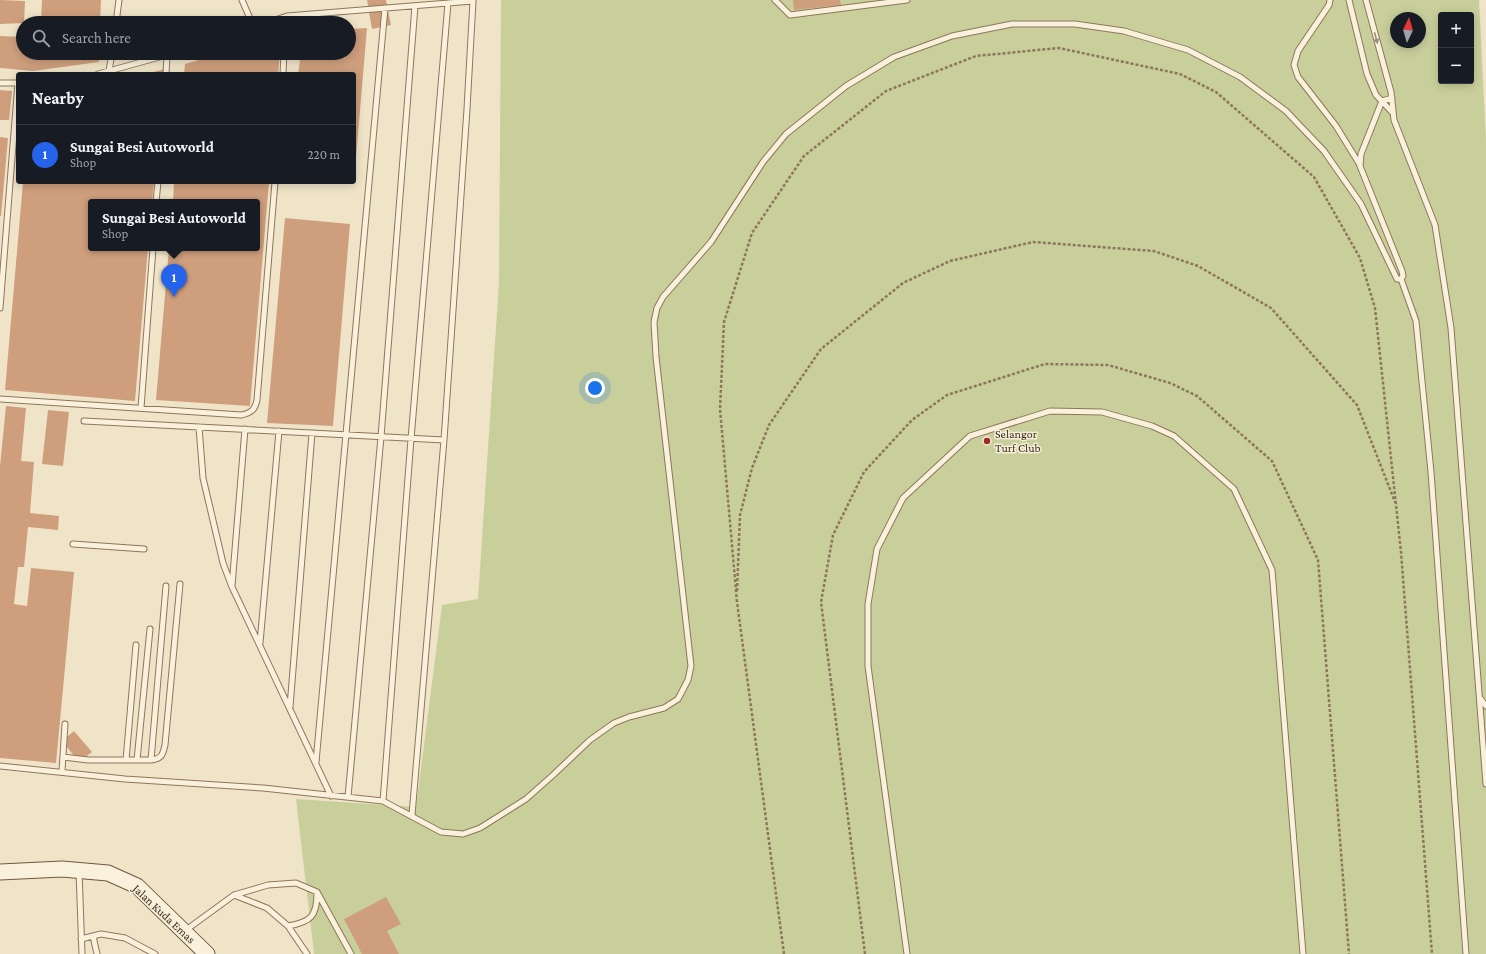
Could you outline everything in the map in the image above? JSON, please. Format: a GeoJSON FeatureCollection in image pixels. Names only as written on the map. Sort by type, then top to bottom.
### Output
{"type":"FeatureCollection","features":[{"type":"Feature","properties":{"kind":"street","name":"Jalan Kuda Emas"},"geometry":{"type":"LineString","coordinates":[[0,872],[62,869],[108,873],[137,886],[207,954]]}},
{"type":"Feature","properties":{"kind":"lane"},"geometry":{"type":"LineString","coordinates":[[117,16],[120,0]]}},
{"type":"Feature","properties":{"kind":"lane"},"geometry":{"type":"LineString","coordinates":[[242,0],[249,16]]}},
{"type":"Feature","properties":{"kind":"lane"},"geometry":{"type":"LineString","coordinates":[[775,0],[790,15],[869,2],[907,0]]}},
{"type":"Feature","properties":{"kind":"lane"},"geometry":{"type":"LineString","coordinates":[[1330,0],[1298,51],[1294,65],[1298,77],[1336,126],[1360,166],[1402,271],[1403,276],[1401,279],[1416,321],[1431,472],[1466,954]]}},
{"type":"Feature","properties":{"kind":"lane"},"geometry":{"type":"LineString","coordinates":[[1349,0],[1368,74],[1376,95],[1393,113]]}},
{"type":"Feature","properties":{"kind":"lane"},"geometry":{"type":"LineString","coordinates":[[1366,0],[1392,98],[1394,120],[1435,224],[1451,328],[1486,784]]}},
{"type":"Feature","properties":{"kind":"lane"},"geometry":{"type":"LineString","coordinates":[[287,16],[473,1],[468,109],[444,440],[412,815]]}},
{"type":"Feature","properties":{"kind":"lane"},"geometry":{"type":"LineString","coordinates":[[383,801],[411,438],[448,3]]}},
{"type":"Feature","properties":{"kind":"lane"},"geometry":{"type":"LineString","coordinates":[[348,797],[381,437],[415,6]]}},
{"type":"Feature","properties":{"kind":"lane"},"geometry":{"type":"LineString","coordinates":[[316,762],[384,8]]}},
{"type":"Feature","properties":{"kind":"lane"},"geometry":{"type":"LineString","coordinates":[[0,766],[62,771],[125,779],[263,788],[383,801],[412,815],[441,832],[463,834],[480,828],[526,799],[590,740],[614,723],[629,716],[664,708],[678,699],[685,688],[691,666],[656,357],[654,322],[657,308],[663,297],[711,242],[763,162],[786,134],[846,86],[894,58],[952,36],[1012,24],[1075,24],[1124,30],[1188,50],[1240,77],[1286,111],[1324,151],[1361,204],[1393,275],[1397,279],[1401,279]]}},
{"type":"Feature","properties":{"kind":"lane"},"geometry":{"type":"LineString","coordinates":[[109,71],[111,60]]}},
{"type":"Feature","properties":{"kind":"lane"},"geometry":{"type":"LineString","coordinates":[[105,72],[149,60]]}},
{"type":"Feature","properties":{"kind":"lane"},"geometry":{"type":"LineString","coordinates":[[166,72],[167,60]]}},
{"type":"Feature","properties":{"kind":"lane"},"geometry":{"type":"LineString","coordinates":[[283,72],[284,60]]}},
{"type":"Feature","properties":{"kind":"lane"},"geometry":{"type":"LineString","coordinates":[[0,83],[16,83]]}},
{"type":"Feature","properties":{"kind":"lane"},"geometry":{"type":"LineString","coordinates":[[1382,101],[1392,98]]}},
{"type":"Feature","properties":{"kind":"lane"},"geometry":{"type":"LineString","coordinates":[[1360,166],[1361,154],[1382,101]]}},
{"type":"Feature","properties":{"kind":"lane"},"geometry":{"type":"LineString","coordinates":[[0,308],[16,108]]}},
{"type":"Feature","properties":{"kind":"lane"},"geometry":{"type":"LineString","coordinates":[[156,199],[158,184]]}},
{"type":"Feature","properties":{"kind":"lane"},"geometry":{"type":"LineString","coordinates":[[0,399],[241,415],[249,414],[255,408],[274,184]]}},
{"type":"Feature","properties":{"kind":"lane"},"geometry":{"type":"LineString","coordinates":[[141,408],[153,251]]}},
{"type":"Feature","properties":{"kind":"lane"},"geometry":{"type":"LineString","coordinates":[[907,954],[868,666],[868,604],[878,550],[903,498],[970,436],[1050,410],[1102,412],[1152,426],[1174,436],[1234,489],[1272,570],[1303,954]]}},
{"type":"Feature","properties":{"kind":"lane"},"geometry":{"type":"LineString","coordinates":[[84,421],[444,440]]}},
{"type":"Feature","properties":{"kind":"lane"},"geometry":{"type":"LineString","coordinates":[[199,427],[203,478],[222,563],[331,796]]}},
{"type":"Feature","properties":{"kind":"lane"},"geometry":{"type":"LineString","coordinates":[[232,587],[245,429]]}},
{"type":"Feature","properties":{"kind":"lane"},"geometry":{"type":"LineString","coordinates":[[260,645],[279,431]]}},
{"type":"Feature","properties":{"kind":"lane"},"geometry":{"type":"LineString","coordinates":[[290,708],[312,433]]}},
{"type":"Feature","properties":{"kind":"lane"},"geometry":{"type":"LineString","coordinates":[[73,544],[144,548]]}},
{"type":"Feature","properties":{"kind":"lane"},"geometry":{"type":"LineString","coordinates":[[63,757],[88,760],[152,760],[158,759],[162,756],[165,745],[180,584]]}},
{"type":"Feature","properties":{"kind":"lane"},"geometry":{"type":"LineString","coordinates":[[152,760],[166,586]]}},
{"type":"Feature","properties":{"kind":"lane"},"geometry":{"type":"LineString","coordinates":[[137,760],[150,630]]}},
{"type":"Feature","properties":{"kind":"lane"},"geometry":{"type":"LineString","coordinates":[[126,760],[136,645]]}},
{"type":"Feature","properties":{"kind":"lane"},"geometry":{"type":"LineString","coordinates":[[1479,698],[1486,706]]}},
{"type":"Feature","properties":{"kind":"lane"},"geometry":{"type":"LineString","coordinates":[[62,771],[65,724]]}},
{"type":"Feature","properties":{"kind":"lane"},"geometry":{"type":"LineString","coordinates":[[78,870],[82,954]]}},
{"type":"Feature","properties":{"kind":"lane"},"geometry":{"type":"LineString","coordinates":[[184,931],[234,895],[268,885],[296,884],[317,892],[352,954]]}},
{"type":"Feature","properties":{"kind":"lane"},"geometry":{"type":"LineString","coordinates":[[288,926],[301,924],[314,916],[317,904],[317,892]]}},
{"type":"Feature","properties":{"kind":"lane"},"geometry":{"type":"LineString","coordinates":[[234,895],[267,908],[288,926],[307,954]]}},
{"type":"Feature","properties":{"kind":"lane"},"geometry":{"type":"LineString","coordinates":[[81,939],[101,934],[125,938],[154,954]]}},
{"type":"Feature","properties":{"kind":"lane"},"geometry":{"type":"LineString","coordinates":[[93,936],[97,954]]}},
{"type":"Feature","properties":{"kind":"path"},"geometry":{"type":"LineString","coordinates":[[784,954],[737,602],[720,409],[724,322],[752,233],[804,156],[886,91],[976,56],[1059,48],[1180,74],[1216,92],[1314,177],[1360,258],[1375,308],[1401,552],[1432,954]]}},
{"type":"Feature","properties":{"kind":"path"},"geometry":{"type":"LineString","coordinates":[[737,602],[740,515],[752,468],[769,425],[821,349],[903,283],[950,261],[1034,242],[1154,251],[1198,266],[1271,308],[1357,405],[1394,502],[1401,552]]}},
{"type":"Feature","properties":{"kind":"path"},"geometry":{"type":"LineString","coordinates":[[865,954],[821,602],[833,535],[864,472],[912,420],[947,396],[1045,364],[1108,365],[1170,383],[1197,396],[1272,461],[1318,560],[1349,954]]}},
{"type":"Feature","properties":{"kind":"green space","name":"Selangor Turf Club"},"geometry":{"type":"Polygon","coordinates":[[[501,0],[1479,0],[1486,140],[1486,954],[314,954],[296,799],[416,807],[442,605],[478,599],[499,282],[501,0]]]}},
{"type":"Feature","properties":{"kind":"building"},"geometry":{"type":"Polygon","coordinates":[[[0,0],[25,1],[24,16],[16,16],[16,23],[0,24],[0,0]]]}},
{"type":"Feature","properties":{"kind":"building"},"geometry":{"type":"Polygon","coordinates":[[[42,0],[101,0],[100,16],[41,16],[42,0]]]}},
{"type":"Feature","properties":{"kind":"building"},"geometry":{"type":"Polygon","coordinates":[[[367,0],[386,0],[391,25],[372,29],[367,0]]]}},
{"type":"Feature","properties":{"kind":"building"},"geometry":{"type":"Polygon","coordinates":[[[793,0],[840,0],[841,5],[794,10],[793,0]]]}},
{"type":"Feature","properties":{"kind":"building"},"geometry":{"type":"Polygon","coordinates":[[[367,28],[356,157],[356,72],[298,72],[300,60],[356,60],[356,29],[367,28]]]}},
{"type":"Feature","properties":{"kind":"building"},"geometry":{"type":"Polygon","coordinates":[[[0,36],[16,37],[16,60],[99,60],[99,62],[33,71],[0,68],[0,36]]]}},
{"type":"Feature","properties":{"kind":"building"},"geometry":{"type":"Polygon","coordinates":[[[199,60],[279,60],[278,72],[184,72],[185,64],[199,60]]]}},
{"type":"Feature","properties":{"kind":"building"},"geometry":{"type":"Polygon","coordinates":[[[164,69],[163,72],[153,72],[164,69]]]}},
{"type":"Feature","properties":{"kind":"building"},"geometry":{"type":"Polygon","coordinates":[[[0,90],[12,91],[9,120],[0,120],[0,90]]]}},
{"type":"Feature","properties":{"kind":"building"},"geometry":{"type":"Polygon","coordinates":[[[0,137],[8,138],[1,216],[0,216],[0,137]]]}},
{"type":"Feature","properties":{"kind":"building"},"geometry":{"type":"Polygon","coordinates":[[[23,184],[154,184],[152,199],[88,199],[88,251],[148,251],[135,401],[5,390],[23,184]]]}},
{"type":"Feature","properties":{"kind":"building"},"geometry":{"type":"Polygon","coordinates":[[[174,184],[269,184],[250,406],[156,400],[169,251],[260,251],[260,199],[173,199],[174,184]]]}},
{"type":"Feature","properties":{"kind":"building"},"geometry":{"type":"Polygon","coordinates":[[[285,218],[350,224],[333,426],[267,423],[285,218]]]}},
{"type":"Feature","properties":{"kind":"building"},"geometry":{"type":"Polygon","coordinates":[[[6,406],[26,408],[21,461],[34,462],[30,513],[59,516],[58,530],[28,527],[24,567],[18,567],[14,604],[27,606],[31,568],[74,572],[56,763],[0,758],[0,466],[6,406]]]}},
{"type":"Feature","properties":{"kind":"building"},"geometry":{"type":"Polygon","coordinates":[[[48,410],[69,412],[63,466],[42,464],[48,410]]]}},
{"type":"Feature","properties":{"kind":"building"},"geometry":{"type":"Polygon","coordinates":[[[74,731],[92,752],[79,762],[62,741],[74,731]]]}},
{"type":"Feature","properties":{"kind":"building"},"geometry":{"type":"Polygon","coordinates":[[[386,897],[401,924],[387,931],[399,954],[362,954],[344,919],[386,897]]]}},
{"type":"Feature","properties":{"kind":"place","name":"Sungai Besi Autoworld"},"geometry":{"type":"Point","coordinates":[174,297]}},
{"type":"Feature","properties":{"kind":"place","name":"Selangor Turf Club"},"geometry":{"type":"Point","coordinates":[987,441]}}]}
